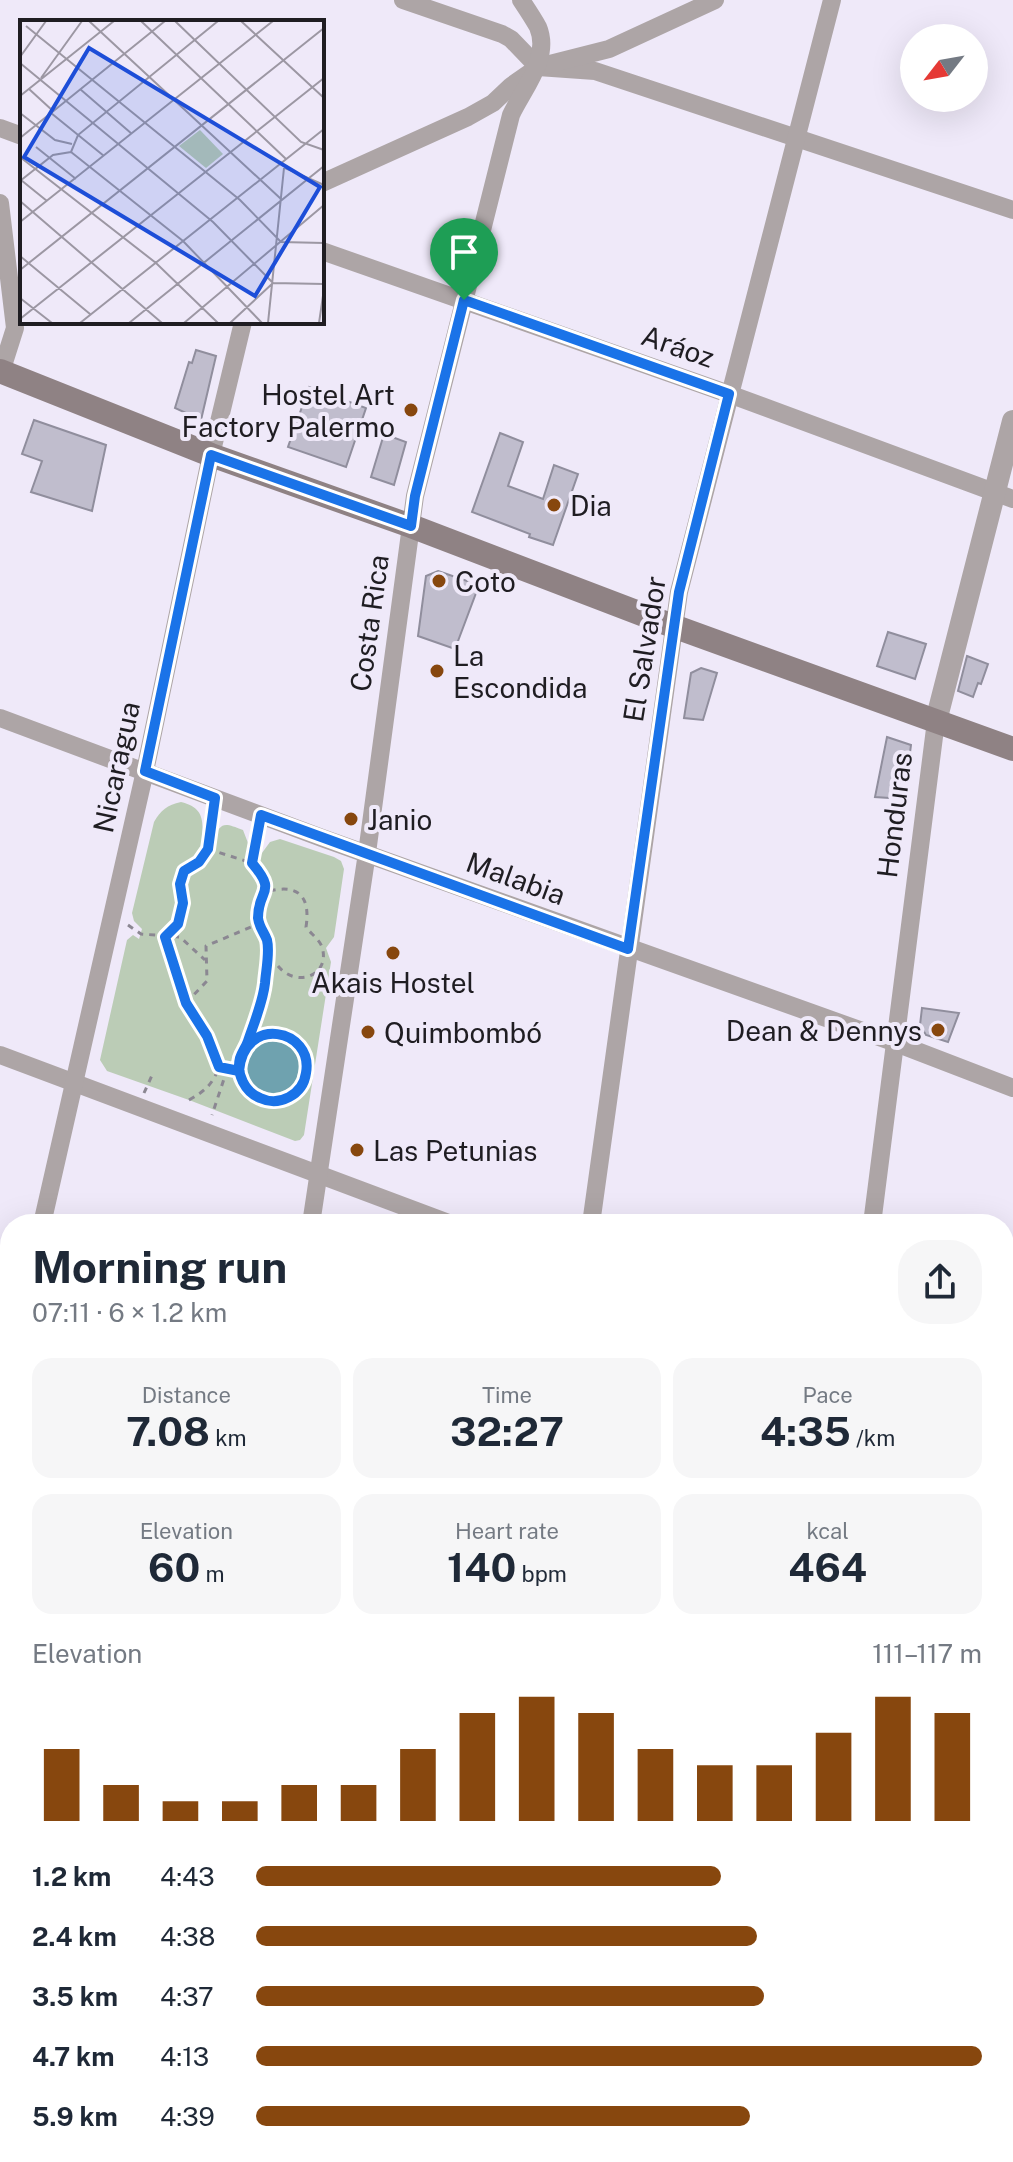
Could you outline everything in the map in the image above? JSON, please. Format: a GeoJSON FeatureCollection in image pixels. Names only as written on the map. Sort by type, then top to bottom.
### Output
{"type":"FeatureCollection","features":[{"type":"Feature","properties":{"kind":"main road"},"geometry":{"type":"LineString","coordinates":[[0,372],[211,455],[1013,749]]}},
{"type":"Feature","properties":{"kind":"street"},"geometry":{"type":"LineString","coordinates":[[403,0],[502,34],[538,67],[595,71],[1013,210]]}},
{"type":"Feature","properties":{"kind":"street"},"geometry":{"type":"LineString","coordinates":[[521,0],[541,36],[538,67]]}},
{"type":"Feature","properties":{"kind":"street"},"geometry":{"type":"LineString","coordinates":[[324,182],[480,110],[538,67],[609,49],[715,0]]}},
{"type":"Feature","properties":{"kind":"street","name":"El Salvador"},"geometry":{"type":"LineString","coordinates":[[592,1214],[679,592],[832,0]]}},
{"type":"Feature","properties":{"kind":"street","name":"Costa Rica"},"geometry":{"type":"LineString","coordinates":[[312,1214],[367,853],[415,496],[511,115],[538,67]]}},
{"type":"Feature","properties":{"kind":"street"},"geometry":{"type":"LineString","coordinates":[[0,128],[20,135]]}},
{"type":"Feature","properties":{"kind":"street"},"geometry":{"type":"LineString","coordinates":[[0,203],[20,314]]}},
{"type":"Feature","properties":{"kind":"street","name":"Aráoz"},"geometry":{"type":"LineString","coordinates":[[324,252],[729,394],[1004,496]]}},
{"type":"Feature","properties":{"kind":"street","name":"Nicaragua"},"geometry":{"type":"LineString","coordinates":[[44,1214],[243,324]]}},
{"type":"Feature","properties":{"kind":"street"},"geometry":{"type":"LineString","coordinates":[[0,372],[22,325]]}},
{"type":"Feature","properties":{"kind":"street","name":"Honduras"},"geometry":{"type":"LineString","coordinates":[[873,1214],[936,721],[1004,496],[1013,421]]}},
{"type":"Feature","properties":{"kind":"street","name":"Malabia"},"geometry":{"type":"LineString","coordinates":[[0,718],[1013,1088]]}},
{"type":"Feature","properties":{"kind":"street"},"geometry":{"type":"LineString","coordinates":[[0,1055],[424,1214]]}},
{"type":"Feature","properties":{"kind":"path"},"geometry":{"type":"LineString","coordinates":[[165,937],[178,924],[183,903],[180,884],[184,871],[199,862],[208,849],[215,798]]}},
{"type":"Feature","properties":{"kind":"path"},"geometry":{"type":"LineString","coordinates":[[252,863],[261,815]]}},
{"type":"Feature","properties":{"kind":"path"},"geometry":{"type":"LineString","coordinates":[[208,849],[252,863],[264,877],[266,892],[258,907],[258,924],[268,943],[265,988],[240,1058],[239,1071],[243,1084],[252,1094],[264,1100],[277,1101],[290,1097],[300,1089],[306,1077],[307,1064],[303,1051],[294,1041],[269,1033],[257,1037],[246,1046]]}},
{"type":"Feature","properties":{"kind":"path"},"geometry":{"type":"LineString","coordinates":[[266,892],[286,888],[296,890],[308,906],[306,927],[324,949],[321,965],[310,977],[292,978],[278,966],[266,966]]}},
{"type":"Feature","properties":{"kind":"path"},"geometry":{"type":"LineString","coordinates":[[186,1003],[207,981],[206,946],[258,924]]}},
{"type":"Feature","properties":{"kind":"path"},"geometry":{"type":"LineString","coordinates":[[141,934],[180,937],[207,962]]}},
{"type":"Feature","properties":{"kind":"path"},"geometry":{"type":"LineString","coordinates":[[165,937],[186,1003],[207,1036],[224,1079],[215,1110],[202,1131]]}},
{"type":"Feature","properties":{"kind":"path"},"geometry":{"type":"LineString","coordinates":[[219,1067],[239,1071]]}},
{"type":"Feature","properties":{"kind":"path"},"geometry":{"type":"LineString","coordinates":[[189,1100],[204,1092],[214,1081],[219,1067]]}},
{"type":"Feature","properties":{"kind":"path"},"geometry":{"type":"LineString","coordinates":[[306,1077],[313,1078]]}},
{"type":"Feature","properties":{"kind":"green space"},"geometry":{"type":"Polygon","coordinates":[[[181,802],[200,814],[202,837],[213,841],[221,827],[231,826],[243,830],[248,843],[247,854],[259,857],[270,842],[280,839],[334,857],[341,861],[344,869],[334,937],[326,948],[331,962],[304,1135],[300,1140],[295,1141],[107,1071],[100,1060],[127,940],[133,935],[139,939],[142,929],[134,921],[132,913],[154,822],[165,809],[181,802]]]}},
{"type":"Feature","properties":{"kind":"water"},"geometry":{"type":"Polygon","coordinates":[[[273,1041],[292,1048],[299,1067],[292,1086],[273,1093],[254,1086],[247,1067],[254,1048],[273,1041]]]}},
{"type":"Feature","properties":{"kind":"building"},"geometry":{"type":"Polygon","coordinates":[[[196,350],[216,356],[201,420],[175,408],[189,362],[192,363],[196,350]]]}},
{"type":"Feature","properties":{"kind":"building"},"geometry":{"type":"Polygon","coordinates":[[[309,387],[366,408],[346,467],[288,447],[309,387]]]}},
{"type":"Feature","properties":{"kind":"building"},"geometry":{"type":"Polygon","coordinates":[[[34,420],[106,445],[92,511],[31,492],[42,461],[22,454],[34,420]]]}},
{"type":"Feature","properties":{"kind":"building"},"geometry":{"type":"Polygon","coordinates":[[[500,433],[523,442],[508,486],[543,499],[554,465],[578,474],[553,545],[472,512],[500,433]]]}},
{"type":"Feature","properties":{"kind":"building"},"geometry":{"type":"Polygon","coordinates":[[[384,434],[406,442],[394,485],[371,477],[384,434]]]}},
{"type":"Feature","properties":{"kind":"building"},"geometry":{"type":"Polygon","coordinates":[[[438,571],[479,585],[455,649],[418,636],[426,576],[438,571]]]}},
{"type":"Feature","properties":{"kind":"building"},"geometry":{"type":"Polygon","coordinates":[[[888,632],[926,644],[915,679],[877,666],[888,632]]]}},
{"type":"Feature","properties":{"kind":"building"},"geometry":{"type":"Polygon","coordinates":[[[967,656],[988,664],[973,697],[958,691],[967,656]]]}},
{"type":"Feature","properties":{"kind":"building"},"geometry":{"type":"Polygon","coordinates":[[[701,668],[717,673],[703,720],[684,718],[691,673],[701,668]]]}},
{"type":"Feature","properties":{"kind":"building"},"geometry":{"type":"Polygon","coordinates":[[[887,737],[911,745],[904,799],[875,797],[887,737]]]}},
{"type":"Feature","properties":{"kind":"building","name":"Dean & Dennys"},"geometry":{"type":"Polygon","coordinates":[[[922,1008],[959,1013],[948,1042],[926,1035],[920,1025],[922,1008]]]}},
{"type":"Feature","properties":{"kind":"place","name":"Hostel Art Factory Palermo"},"geometry":{"type":"Point","coordinates":[411,410]}},
{"type":"Feature","properties":{"kind":"place","name":"Dia"},"geometry":{"type":"Point","coordinates":[554,505]}},
{"type":"Feature","properties":{"kind":"place","name":"Coto"},"geometry":{"type":"Point","coordinates":[439,581]}},
{"type":"Feature","properties":{"kind":"place","name":"La Escondida"},"geometry":{"type":"Point","coordinates":[437,671]}},
{"type":"Feature","properties":{"kind":"place","name":"Janio"},"geometry":{"type":"Point","coordinates":[351,819]}},
{"type":"Feature","properties":{"kind":"place","name":"Akais Hostel"},"geometry":{"type":"Point","coordinates":[393,953]}},
{"type":"Feature","properties":{"kind":"place","name":"Dean & Dennys"},"geometry":{"type":"Point","coordinates":[938,1030]}},
{"type":"Feature","properties":{"kind":"place","name":"Quimbombó"},"geometry":{"type":"Point","coordinates":[368,1032]}},
{"type":"Feature","properties":{"kind":"place","name":"Las Petunias"},"geometry":{"type":"Point","coordinates":[357,1150]}},
{"type":"Feature","properties":{"kind":"route"},"geometry":{"type":"LineString","coordinates":[[464,300],[415,496],[411,526],[211,455],[145,771],[215,798],[208,849],[199,862],[184,871],[180,884],[183,903],[178,924],[165,937],[186,1003],[207,1036],[219,1067],[239,1071],[240,1058],[246,1046],[257,1037],[269,1033],[294,1041],[303,1051],[307,1064],[306,1077],[300,1089],[290,1097],[277,1101],[264,1100],[252,1094],[243,1084],[239,1071],[240,1058],[265,988],[268,943],[258,924],[258,907],[266,892],[264,877],[252,863],[261,815],[628,949],[679,592],[729,394],[464,300]]}}]}
